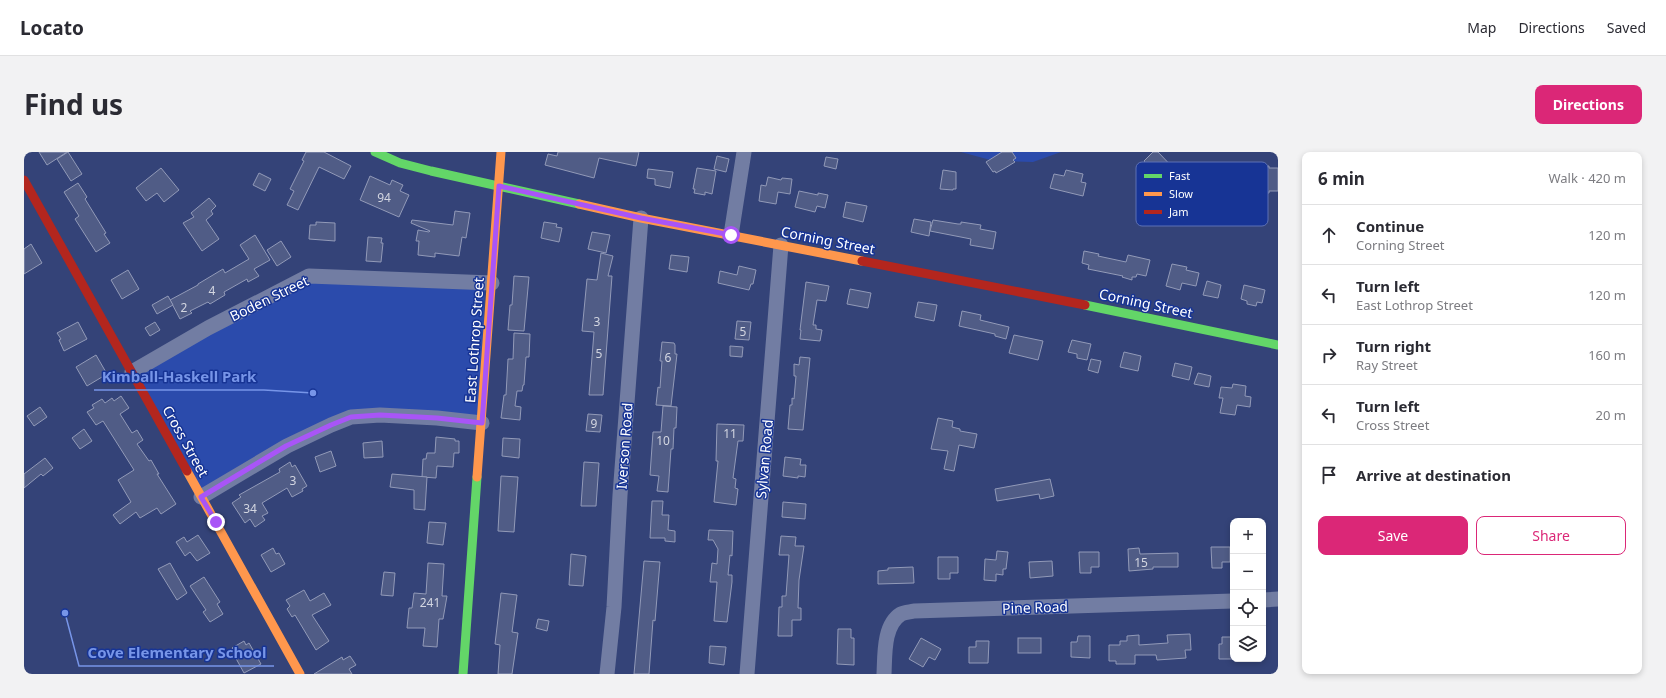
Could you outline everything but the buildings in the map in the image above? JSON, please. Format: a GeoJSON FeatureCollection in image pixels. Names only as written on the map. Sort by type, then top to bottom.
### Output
{"type":"FeatureCollection","features":[{"type":"Feature","properties":{"kind":"street","name":"Corning Street"},"geometry":{"type":"LineString","coordinates":[[375,152],[400,163],[425,170],[641,218],[1003,288],[1278,345]]}},
{"type":"Feature","properties":{"kind":"street","name":"East Lothrop Street"},"geometry":{"type":"LineString","coordinates":[[463,674],[501,152]]}},
{"type":"Feature","properties":{"kind":"street"},"geometry":{"type":"LineString","coordinates":[[731,235],[744,152]]}},
{"type":"Feature","properties":{"kind":"street","name":"Cross Street"},"geometry":{"type":"LineString","coordinates":[[24,180],[300,674]]}},
{"type":"Feature","properties":{"kind":"street","name":"Iverson Road"},"geometry":{"type":"LineString","coordinates":[[607,674],[614,607],[620,495],[641,218]]}},
{"type":"Feature","properties":{"kind":"street","name":"Sylvan Road"},"geometry":{"type":"LineString","coordinates":[[747,674],[781,245]]}},
{"type":"Feature","properties":{"kind":"street","name":"Boden Street"},"geometry":{"type":"LineString","coordinates":[[132,372],[208,328],[309,276],[492,283]]}},
{"type":"Feature","properties":{"kind":"street"},"geometry":{"type":"LineString","coordinates":[[201,497],[301,439],[351,417],[380,415],[437,418],[482,423]]}},
{"type":"Feature","properties":{"kind":"street"},"geometry":{"type":"LineString","coordinates":[[1266,600],[1278,599]]}},
{"type":"Feature","properties":{"kind":"street","name":"Pine Road"},"geometry":{"type":"LineString","coordinates":[[884,674],[886,637],[895,620],[902,614],[914,611],[1230,600]]}},
{"type":"Feature","properties":{"kind":"shaded area"},"geometry":{"type":"Polygon","coordinates":[[[961,152],[1061,152],[1033,162],[994,161],[961,152]]]}},
{"type":"Feature","properties":{"kind":"shaded area"},"geometry":{"type":"Polygon","coordinates":[[[309,276],[485,280],[482,423],[380,415],[331,425],[201,497],[132,372],[309,276]]]}},
{"type":"Feature","properties":{"kind":"traffic: fast"},"geometry":{"type":"LineString","coordinates":[[375,152],[400,163],[431,171],[579,204]]}},
{"type":"Feature","properties":{"kind":"traffic: fast"},"geometry":{"type":"LineString","coordinates":[[1085,305],[1278,345]]}},
{"type":"Feature","properties":{"kind":"traffic: fast"},"geometry":{"type":"LineString","coordinates":[[463,674],[477,477]]}},
{"type":"Feature","properties":{"kind":"traffic: slow"},"geometry":{"type":"LineString","coordinates":[[477,477],[501,152]]}},
{"type":"Feature","properties":{"kind":"traffic: slow"},"geometry":{"type":"LineString","coordinates":[[579,204],[641,218],[862,261]]}},
{"type":"Feature","properties":{"kind":"traffic: slow"},"geometry":{"type":"LineString","coordinates":[[187,471],[300,674]]}},
{"type":"Feature","properties":{"kind":"traffic: jam"},"geometry":{"type":"LineString","coordinates":[[24,180],[187,471]]}},
{"type":"Feature","properties":{"kind":"traffic: jam"},"geometry":{"type":"LineString","coordinates":[[862,261],[1085,305]]}},
{"type":"Feature","properties":{"kind":"place","name":"Kimball-Haskell Park"},"geometry":{"type":"Point","coordinates":[313,393]}},
{"type":"Feature","properties":{"kind":"place","name":"Cove Elementary School"},"geometry":{"type":"Point","coordinates":[65,613]}},
{"type":"Feature","properties":{"kind":"route"},"geometry":{"type":"LineString","coordinates":[[216,522],[201,497],[286,446],[351,417],[380,415],[437,418],[482,423],[499,186],[641,218],[731,235]]}}]}
